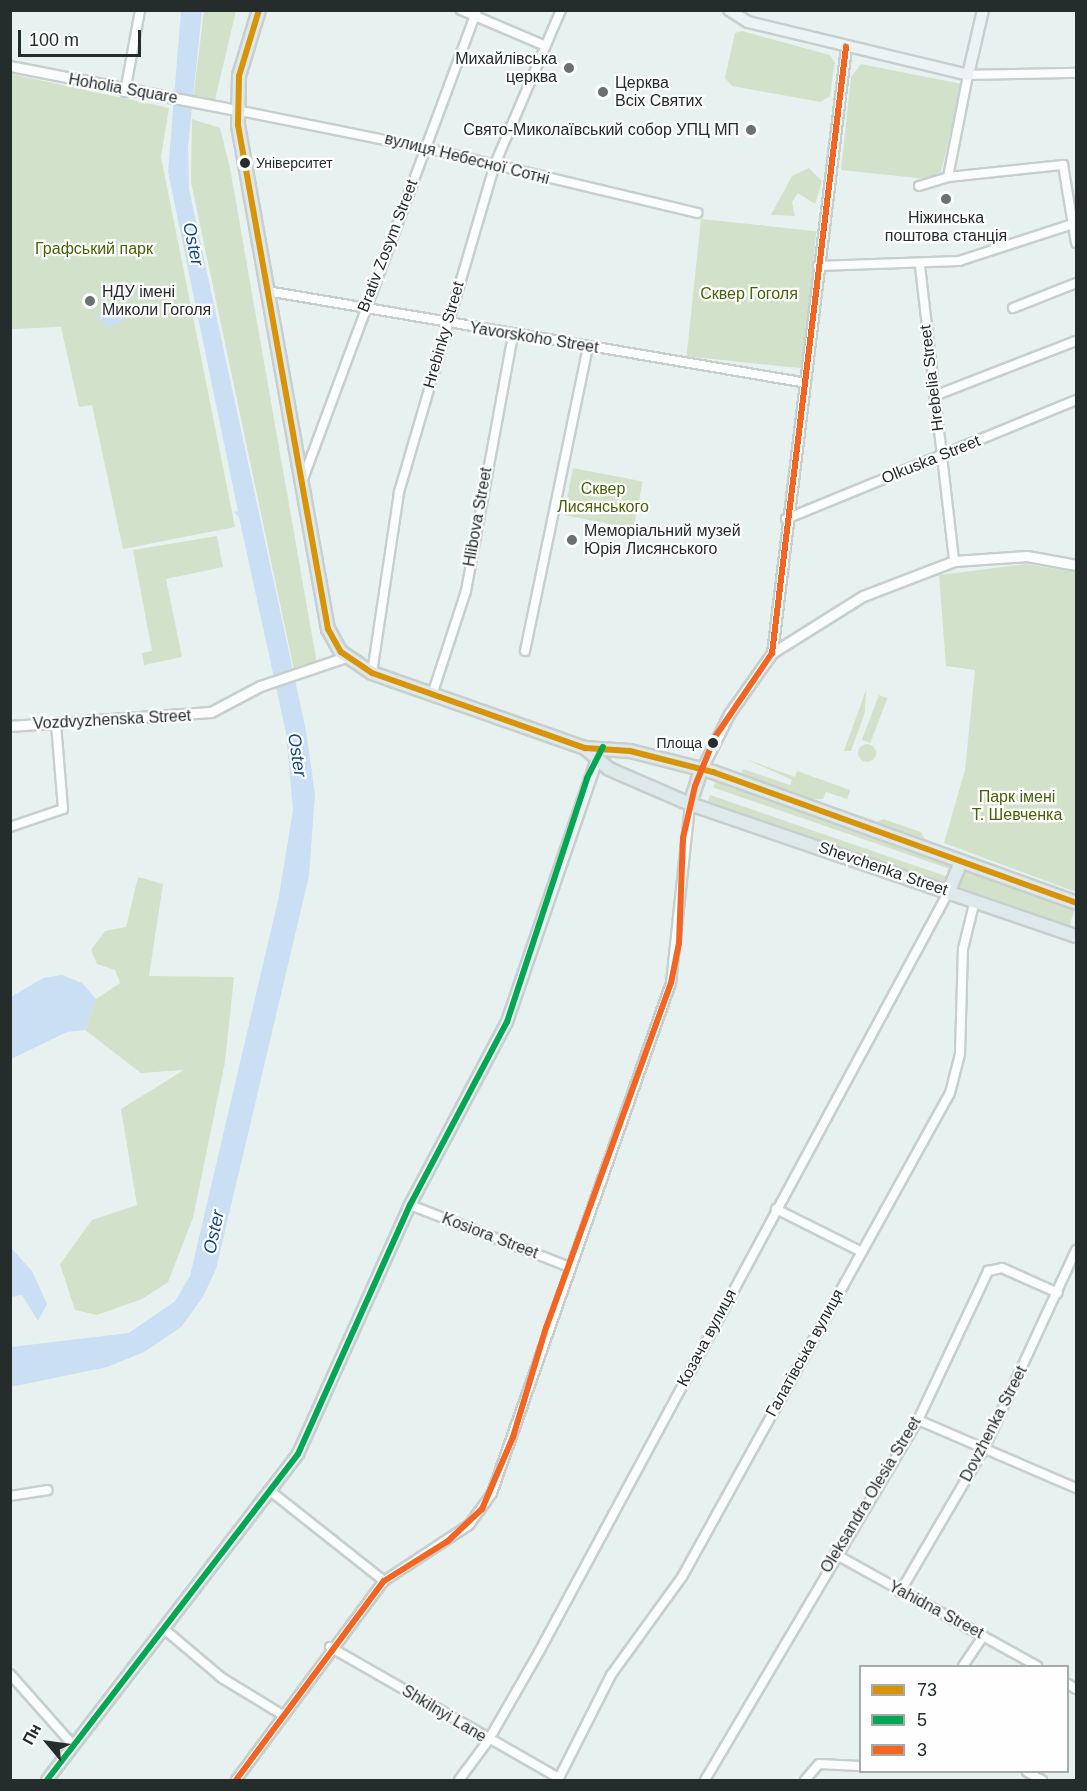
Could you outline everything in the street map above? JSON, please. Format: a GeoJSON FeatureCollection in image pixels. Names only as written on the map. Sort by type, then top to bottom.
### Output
{"type":"FeatureCollection","features":[{"type":"Feature","properties":{"kind":"main road"},"geometry":{"type":"LineString","coordinates":[[259,10],[239,76],[237,110],[328,629],[346,657],[367,670],[585,748],[596,762]]}},
{"type":"Feature","properties":{"kind":"main road"},"geometry":{"type":"LineString","coordinates":[[730,11],[748,22],[968,75],[983,10]]}},
{"type":"Feature","properties":{"kind":"main road"},"geometry":{"type":"LineString","coordinates":[[47,1780],[273,1493],[308,1435],[410,1205],[507,1022],[603,747]]}},
{"type":"Feature","properties":{"kind":"main road","name":"Shevchenka Street"},"geometry":{"type":"LineString","coordinates":[[585,748],[603,747],[701,770],[1077,903]]}},
{"type":"Feature","properties":{"kind":"main road","name":"Shevchenka Street"},"geometry":{"type":"LineString","coordinates":[[596,762],[690,804],[1077,936]]}},
{"type":"Feature","properties":{"kind":"main road"},"geometry":{"type":"LineString","coordinates":[[690,804],[701,770]]}},
{"type":"Feature","properties":{"kind":"main road"},"geometry":{"type":"LineString","coordinates":[[949,891],[961,861]]}},
{"type":"Feature","properties":{"kind":"street"},"geometry":{"type":"LineString","coordinates":[[125,92],[140,10]]}},
{"type":"Feature","properties":{"kind":"street"},"geometry":{"type":"LineString","coordinates":[[461,10],[476,13],[546,46]]}},
{"type":"Feature","properties":{"kind":"street","name":"Hrebinky Street"},"geometry":{"type":"LineString","coordinates":[[367,670],[399,492],[447,324],[495,164],[561,10]]}},
{"type":"Feature","properties":{"kind":"street","name":"Brativ Zosym Street"},"geometry":{"type":"LineString","coordinates":[[301,483],[476,13]]}},
{"type":"Feature","properties":{"kind":"street"},"geometry":{"type":"LineString","coordinates":[[772,652],[801,382],[846,47]]}},
{"type":"Feature","properties":{"kind":"street","name":"Hoholia Square"},"geometry":{"type":"LineString","coordinates":[[10,66],[125,92],[237,110]]}},
{"type":"Feature","properties":{"kind":"street"},"geometry":{"type":"LineString","coordinates":[[948,177],[968,75],[1077,73]]}},
{"type":"Feature","properties":{"kind":"street","name":"вулиця Небесної Сотні"},"geometry":{"type":"LineString","coordinates":[[237,110],[425,148],[697,213]]}},
{"type":"Feature","properties":{"kind":"street"},"geometry":{"type":"LineString","coordinates":[[920,186],[948,177],[1063,165],[1077,243]]}},
{"type":"Feature","properties":{"kind":"street"},"geometry":{"type":"LineString","coordinates":[[818,266],[920,266],[972,258],[1073,224]]}},
{"type":"Feature","properties":{"kind":"street","name":"Hrebelia Street"},"geometry":{"type":"LineString","coordinates":[[920,266],[954,561]]}},
{"type":"Feature","properties":{"kind":"street"},"geometry":{"type":"LineString","coordinates":[[1013,308],[1077,283]]}},
{"type":"Feature","properties":{"kind":"street","name":"Yavorskoho Street"},"geometry":{"type":"LineString","coordinates":[[267,291],[447,324],[801,382]]}},
{"type":"Feature","properties":{"kind":"street","name":"Hlibova Street"},"geometry":{"type":"LineString","coordinates":[[432,695],[466,591],[513,335]]}},
{"type":"Feature","properties":{"kind":"street"},"geometry":{"type":"LineString","coordinates":[[934,396],[1077,341]]}},
{"type":"Feature","properties":{"kind":"street"},"geometry":{"type":"LineString","coordinates":[[525,651],[588,347]]}},
{"type":"Feature","properties":{"kind":"street","name":"Olkuska Street"},"geometry":{"type":"LineString","coordinates":[[785,519],[1077,400]]}},
{"type":"Feature","properties":{"kind":"street"},"geometry":{"type":"LineString","coordinates":[[701,770],[729,714],[772,652],[863,596],[954,561],[1027,556],[1077,565]]}},
{"type":"Feature","properties":{"kind":"street","name":"Vozdvyzhenska Street"},"geometry":{"type":"LineString","coordinates":[[10,726],[211,712],[260,686],[346,657]]}},
{"type":"Feature","properties":{"kind":"street"},"geometry":{"type":"LineString","coordinates":[[10,827],[63,809],[57,723]]}},
{"type":"Feature","properties":{"kind":"street"},"geometry":{"type":"LineString","coordinates":[[236,1780],[330,1647],[384,1581],[468,1525],[492,1493],[671,983],[690,804]]}},
{"type":"Feature","properties":{"kind":"street","name":"Козача вулиця"},"geometry":{"type":"LineString","coordinates":[[459,1780],[489,1741],[949,891]]}},
{"type":"Feature","properties":{"kind":"street","name":"Галатівська вулиця"},"geometry":{"type":"LineString","coordinates":[[559,1779],[611,1675],[682,1577],[954,1083],[961,1043],[963,949],[975,900]]}},
{"type":"Feature","properties":{"kind":"street","name":"Kosiora Street"},"geometry":{"type":"LineString","coordinates":[[410,1205],[570,1267]]}},
{"type":"Feature","properties":{"kind":"street"},"geometry":{"type":"LineString","coordinates":[[776,1209],[860,1251]]}},
{"type":"Feature","properties":{"kind":"street","name":"Dovzhenka Street"},"geometry":{"type":"LineString","coordinates":[[900,1592],[984,1449],[1077,1250]]}},
{"type":"Feature","properties":{"kind":"street","name":"Oleksandra Olesia Street"},"geometry":{"type":"LineString","coordinates":[[705,1780],[835,1554],[918,1420],[988,1271],[1002,1268],[1058,1293]]}},
{"type":"Feature","properties":{"kind":"street"},"geometry":{"type":"LineString","coordinates":[[918,1420],[1077,1488]]}},
{"type":"Feature","properties":{"kind":"street"},"geometry":{"type":"LineString","coordinates":[[10,1496],[48,1490]]}},
{"type":"Feature","properties":{"kind":"street"},"geometry":{"type":"LineString","coordinates":[[273,1493],[384,1581]]}},
{"type":"Feature","properties":{"kind":"street","name":"Yahidna Street"},"geometry":{"type":"LineString","coordinates":[[835,1554],[1035,1665]]}},
{"type":"Feature","properties":{"kind":"street"},"geometry":{"type":"LineString","coordinates":[[164,1629],[222,1678],[281,1714]]}},
{"type":"Feature","properties":{"kind":"street"},"geometry":{"type":"LineString","coordinates":[[964,1665],[983,1636]]}},
{"type":"Feature","properties":{"kind":"street","name":"Shkilnyi Lane"},"geometry":{"type":"LineString","coordinates":[[330,1647],[489,1741],[559,1779]]}},
{"type":"Feature","properties":{"kind":"street"},"geometry":{"type":"LineString","coordinates":[[10,1674],[74,1746]]}},
{"type":"Feature","properties":{"kind":"street"},"geometry":{"type":"LineString","coordinates":[[805,1780],[819,1764],[859,1766]]}},
{"type":"Feature","properties":{"kind":"green space"},"geometry":{"type":"Polygon","coordinates":[[[204,11],[236,11],[214,104],[193,100],[204,11]]]}},
{"type":"Feature","properties":{"kind":"green space"},"geometry":{"type":"Polygon","coordinates":[[[742,31],[830,55],[835,63],[830,96],[821,102],[732,86],[725,78],[735,33],[742,31]]]}},
{"type":"Feature","properties":{"kind":"green space"},"geometry":{"type":"Polygon","coordinates":[[[861,64],[962,84],[941,172],[926,179],[841,170],[851,77],[861,64]]]}},
{"type":"Feature","properties":{"kind":"green space","name":"Графський парк"},"geometry":{"type":"Polygon","coordinates":[[[11,74],[169,108],[161,157],[235,527],[123,549],[92,405],[79,407],[61,327],[11,329],[11,74]]]}},
{"type":"Feature","properties":{"kind":"green space"},"geometry":{"type":"Polygon","coordinates":[[[192,119],[220,128],[230,168],[317,664],[294,670],[191,182],[192,119]]]}},
{"type":"Feature","properties":{"kind":"green space"},"geometry":{"type":"Polygon","coordinates":[[[809,168],[822,181],[815,204],[798,193],[792,202],[795,216],[771,215],[792,176],[809,168]]]}},
{"type":"Feature","properties":{"kind":"green space","name":"Сквер Гоголя"},"geometry":{"type":"Polygon","coordinates":[[[701,219],[816,231],[802,368],[687,356],[701,219]]]}},
{"type":"Feature","properties":{"kind":"green space","name":"Сквер Лисянського"},"geometry":{"type":"Polygon","coordinates":[[[573,468],[643,482],[634,529],[564,515],[573,468]]]}},
{"type":"Feature","properties":{"kind":"green space"},"geometry":{"type":"Polygon","coordinates":[[[217,536],[223,567],[166,579],[182,657],[144,665],[142,653],[152,651],[133,550],[217,536]]]}},
{"type":"Feature","properties":{"kind":"green space","name":"Парк імені Т. Шевченка"},"geometry":{"type":"Polygon","coordinates":[[[1025,564],[1076,572],[1076,892],[944,843],[965,770],[975,670],[946,666],[939,575],[1025,564]]]}},
{"type":"Feature","properties":{"kind":"green space"},"geometry":{"type":"Polygon","coordinates":[[[866,690],[865,712],[851,751],[844,751],[866,690]]]}},
{"type":"Feature","properties":{"kind":"green space"},"geometry":{"type":"Polygon","coordinates":[[[879,695],[887,698],[870,743],[862,740],[879,695]]]}},
{"type":"Feature","properties":{"kind":"green space"},"geometry":{"type":"Polygon","coordinates":[[[863,744],[871,744],[876,749],[874,760],[863,762],[858,757],[858,749],[863,744]]]}},
{"type":"Feature","properties":{"kind":"green space"},"geometry":{"type":"Polygon","coordinates":[[[746,759],[795,777],[797,771],[850,790],[847,799],[826,792],[823,799],[812,799],[741,774],[743,769],[790,785],[792,780],[746,759]]]}},
{"type":"Feature","properties":{"kind":"green space"},"geometry":{"type":"Polygon","coordinates":[[[716,779],[954,861],[951,870],[713,788],[716,779]]]}},
{"type":"Feature","properties":{"kind":"green space"},"geometry":{"type":"Polygon","coordinates":[[[710,795],[948,877],[945,886],[707,804],[710,795]]]}},
{"type":"Feature","properties":{"kind":"green space"},"geometry":{"type":"Polygon","coordinates":[[[883,819],[921,832],[925,839],[877,822],[883,819]]]}},
{"type":"Feature","properties":{"kind":"green space"},"geometry":{"type":"Polygon","coordinates":[[[965,867],[1076,907],[1068,930],[957,890],[965,867]]]}},
{"type":"Feature","properties":{"kind":"green space"},"geometry":{"type":"Polygon","coordinates":[[[138,877],[163,884],[149,976],[234,977],[225,1062],[193,1218],[168,1282],[142,1299],[97,1315],[75,1310],[60,1264],[92,1220],[137,1205],[121,1109],[184,1070],[141,1073],[85,1030],[96,999],[120,983],[115,970],[97,964],[91,950],[105,931],[126,927],[138,877]]]}},
{"type":"Feature","properties":{"kind":"water","name":"Oster"},"geometry":{"type":"Polygon","coordinates":[[[181,11],[202,11],[188,146],[189,189],[306,731],[315,794],[309,876],[216,1269],[203,1297],[181,1327],[144,1352],[107,1367],[11,1387],[11,1347],[129,1333],[175,1301],[190,1276],[279,896],[293,810],[286,733],[239,517],[234,512],[238,511],[168,172],[181,11]]]}},
{"type":"Feature","properties":{"kind":"water"},"geometry":{"type":"Polygon","coordinates":[[[111,306],[127,319],[108,328],[96,315],[111,306]]]}},
{"type":"Feature","properties":{"kind":"water"},"geometry":{"type":"Polygon","coordinates":[[[62,975],[82,983],[96,999],[85,1030],[67,1032],[11,1059],[11,997],[43,978],[62,975]]]}},
{"type":"Feature","properties":{"kind":"water"},"geometry":{"type":"Polygon","coordinates":[[[11,1248],[32,1271],[47,1304],[38,1321],[22,1295],[11,1297],[11,1248]]]}},
{"type":"Feature","properties":{"kind":"transit line","name":"73"},"geometry":{"type":"LineString","coordinates":[[259,10],[239,76],[238,125],[328,629],[341,652],[372,673],[585,748],[630,751],[713,772],[1076,903]]}},
{"type":"Feature","properties":{"kind":"transit line","name":"3"},"geometry":{"type":"LineString","coordinates":[[236,1780],[384,1581],[448,1541],[482,1509],[513,1437],[546,1328],[671,983],[679,943],[683,838],[695,786],[715,737],[772,653],[846,47]]}},
{"type":"Feature","properties":{"kind":"transit line","name":"5"},"geometry":{"type":"LineString","coordinates":[[47,1780],[298,1454],[410,1205],[507,1022],[587,778],[603,747]]}},
{"type":"Feature","properties":{"kind":"place","name":"Михайлівська церква"},"geometry":{"type":"Point","coordinates":[569,68]}},
{"type":"Feature","properties":{"kind":"place","name":"Церква Всіх Святих"},"geometry":{"type":"Point","coordinates":[603,92]}},
{"type":"Feature","properties":{"kind":"place","name":"Свято-Миколаївський собор УПЦ МП"},"geometry":{"type":"Point","coordinates":[751,130]}},
{"type":"Feature","properties":{"kind":"place","name":"Університет"},"geometry":{"type":"Point","coordinates":[245,163]}},
{"type":"Feature","properties":{"kind":"place","name":"Ніжинська поштова станція"},"geometry":{"type":"Point","coordinates":[946,199]}},
{"type":"Feature","properties":{"kind":"place","name":"НДУ імені Миколи Гоголя"},"geometry":{"type":"Point","coordinates":[90,301]}},
{"type":"Feature","properties":{"kind":"place","name":"Меморіальний музей Юрія Лисянського"},"geometry":{"type":"Point","coordinates":[572,540]}},
{"type":"Feature","properties":{"kind":"place","name":"Площа"},"geometry":{"type":"Point","coordinates":[713,743]}}]}
